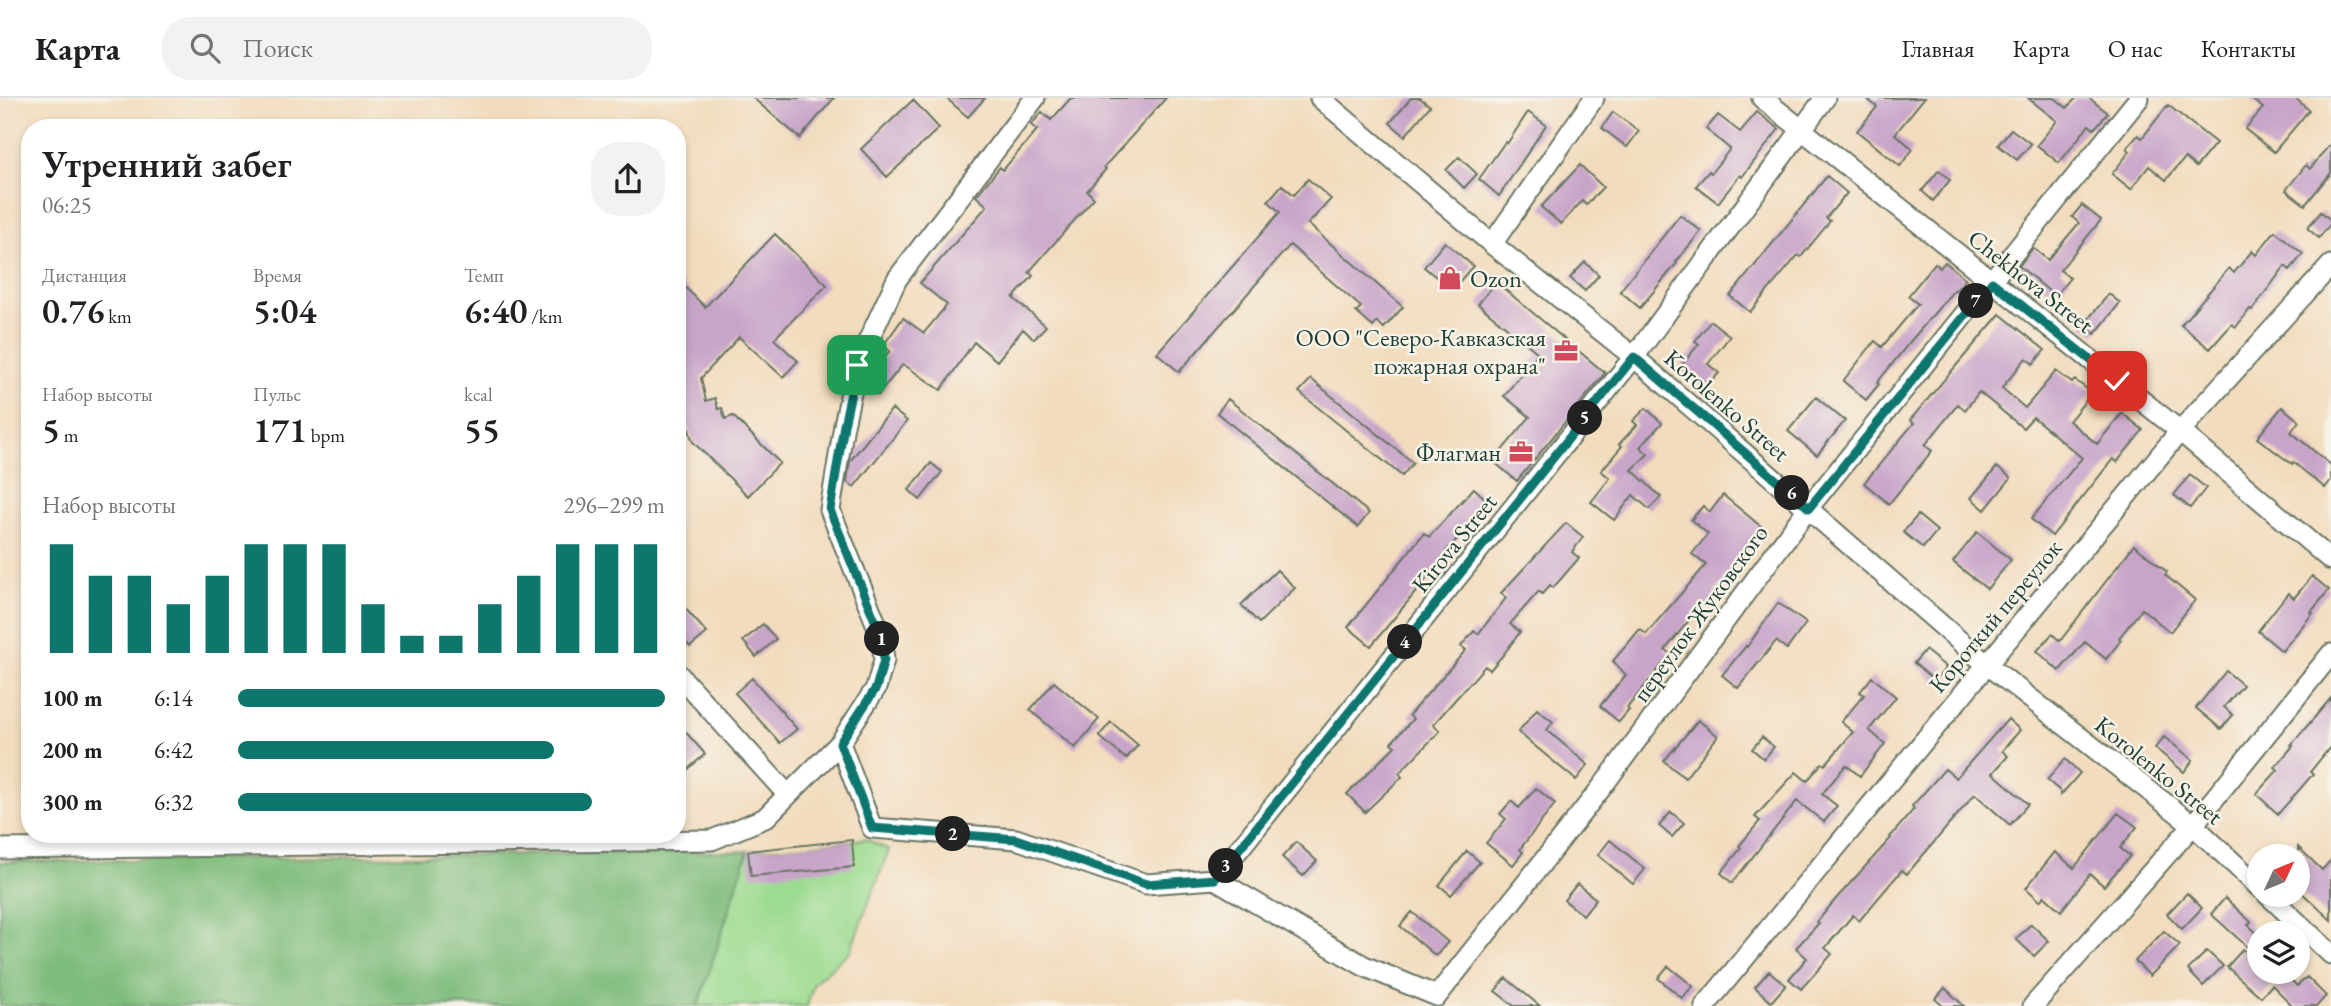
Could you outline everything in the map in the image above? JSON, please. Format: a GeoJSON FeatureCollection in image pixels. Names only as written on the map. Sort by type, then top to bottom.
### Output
{"type":"FeatureCollection","features":[{"type":"Feature","properties":{"kind":"street"},"geometry":{"type":"LineString","coordinates":[[686,840],[712,840],[765,818],[840,743],[876,688],[884,660],[882,638],[830,510],[857,365],[897,279],[1035,98]]}},
{"type":"Feature","properties":{"kind":"street","name":"Korolenko Street"},"geometry":{"type":"LineString","coordinates":[[1320,98],[1492,244],[1634,357],[1986,664],[2193,825],[2247,876]]}},
{"type":"Feature","properties":{"kind":"street"},"geometry":{"type":"LineString","coordinates":[[1492,244],[1594,98]]}},
{"type":"Feature","properties":{"kind":"street","name":"Chekhova Street"},"geometry":{"type":"LineString","coordinates":[[1762,98],[2180,431],[2331,560]]}},
{"type":"Feature","properties":{"kind":"street","name":"Kirova Street"},"geometry":{"type":"LineString","coordinates":[[1215,879],[1634,357],[1825,98]]}},
{"type":"Feature","properties":{"kind":"street","name":"переулок Жуковского"},"geometry":{"type":"LineString","coordinates":[[1215,879],[1364,966],[1437,996],[1602,787],[1809,508],[2139,98]]}},
{"type":"Feature","properties":{"kind":"street","name":"Короткий переулок"},"geometry":{"type":"LineString","coordinates":[[1705,1006],[2180,431],[2331,265]]}},
{"type":"Feature","properties":{"kind":"street"},"geometry":{"type":"LineString","coordinates":[[2032,1006],[2193,825],[2331,653]]}},
{"type":"Feature","properties":{"kind":"street"},"geometry":{"type":"LineString","coordinates":[[686,684],[782,801]]}},
{"type":"Feature","properties":{"kind":"street"},"geometry":{"type":"LineString","coordinates":[[840,743],[872,828],[1016,839],[1146,884],[1215,879]]}},
{"type":"Feature","properties":{"kind":"street"},"geometry":{"type":"LineString","coordinates":[[0,849],[475,843]]}},
{"type":"Feature","properties":{"kind":"street"},"geometry":{"type":"LineString","coordinates":[[2281,907],[2331,954]]}},
{"type":"Feature","properties":{"kind":"green space"},"geometry":{"type":"Polygon","coordinates":[[[866,839],[889,850],[850,951],[814,983],[807,1006],[698,1006],[748,851],[866,839]]]}},
{"type":"Feature","properties":{"kind":"green space"},"geometry":{"type":"Polygon","coordinates":[[[748,851],[698,1006],[0,1006],[0,862],[748,851]]]}},
{"type":"Feature","properties":{"kind":"building"},"geometry":{"type":"Polygon","coordinates":[[[753,98],[834,98],[800,138],[753,98]]]}},
{"type":"Feature","properties":{"kind":"building"},"geometry":{"type":"Polygon","coordinates":[[[946,98],[985,98],[968,117],[946,98]]]}},
{"type":"Feature","properties":{"kind":"building"},"geometry":{"type":"Polygon","coordinates":[[[1071,98],[1166,98],[1104,167],[1106,169],[1087,191],[1094,198],[1029,272],[1033,276],[1013,298],[1046,326],[1034,339],[1023,329],[997,361],[974,342],[941,390],[903,364],[878,395],[865,385],[866,380],[890,351],[883,346],[903,318],[924,333],[947,305],[920,283],[987,206],[976,196],[1000,167],[1003,170],[1037,130],[1031,125],[1042,112],[1051,120],[1071,98]]]}},
{"type":"Feature","properties":{"kind":"building"},"geometry":{"type":"Polygon","coordinates":[[[1411,98],[1420,98],[1430,106],[1405,136],[1390,123],[1411,98]]]}},
{"type":"Feature","properties":{"kind":"building"},"geometry":{"type":"Polygon","coordinates":[[[1866,98],[1924,98],[1895,134],[1913,149],[1900,166],[1857,131],[1877,107],[1866,98]]]}},
{"type":"Feature","properties":{"kind":"building"},"geometry":{"type":"Polygon","coordinates":[[[2028,98],[2055,98],[2067,108],[2076,98],[2089,98],[2108,113],[2094,129],[2089,125],[2059,163],[2037,145],[2057,121],[2028,98]]]}},
{"type":"Feature","properties":{"kind":"building"},"geometry":{"type":"Polygon","coordinates":[[[2250,98],[2295,98],[2309,110],[2274,152],[2245,129],[2263,108],[2250,98]]]}},
{"type":"Feature","properties":{"kind":"building"},"geometry":{"type":"Polygon","coordinates":[[[913,100],[939,128],[887,177],[861,149],[913,100]]]}},
{"type":"Feature","properties":{"kind":"building"},"geometry":{"type":"Polygon","coordinates":[[[2168,105],[2216,143],[2196,167],[2185,158],[2166,180],[2149,166],[2131,189],[2112,174],[2130,151],[2127,148],[2138,135],[2142,138],[2168,105]]]}},
{"type":"Feature","properties":{"kind":"building"},"geometry":{"type":"Polygon","coordinates":[[[1528,112],[1546,125],[1499,196],[1479,179],[1528,112]]]}},
{"type":"Feature","properties":{"kind":"building"},"geometry":{"type":"Polygon","coordinates":[[[1613,112],[1639,131],[1627,147],[1602,128],[1613,112]]]}},
{"type":"Feature","properties":{"kind":"building"},"geometry":{"type":"Polygon","coordinates":[[[1757,112],[1779,129],[1718,203],[1696,186],[1709,171],[1711,173],[1730,149],[1706,129],[1718,115],[1740,132],[1757,112]]]}},
{"type":"Feature","properties":{"kind":"building"},"geometry":{"type":"Polygon","coordinates":[[[2011,129],[2031,144],[2017,160],[1998,145],[2011,129]]]}},
{"type":"Feature","properties":{"kind":"building"},"geometry":{"type":"Polygon","coordinates":[[[2331,143],[2331,173],[2305,205],[2286,190],[2306,165],[2310,169],[2331,143]]]}},
{"type":"Feature","properties":{"kind":"building"},"geometry":{"type":"Polygon","coordinates":[[[1459,157],[1477,174],[1464,188],[1446,170],[1459,157]]]}},
{"type":"Feature","properties":{"kind":"building"},"geometry":{"type":"Polygon","coordinates":[[[1580,165],[1603,187],[1586,205],[1582,201],[1561,224],[1541,207],[1580,165]]]}},
{"type":"Feature","properties":{"kind":"building"},"geometry":{"type":"Polygon","coordinates":[[[1939,170],[1950,180],[1933,201],[1922,191],[1939,170]]]}},
{"type":"Feature","properties":{"kind":"building"},"geometry":{"type":"Polygon","coordinates":[[[1827,176],[1847,193],[1826,218],[1830,221],[1801,257],[1798,255],[1750,312],[1730,296],[1827,176]]]}},
{"type":"Feature","properties":{"kind":"building"},"geometry":{"type":"Polygon","coordinates":[[[1308,179],[1331,199],[1308,224],[1403,307],[1384,328],[1377,322],[1373,327],[1356,312],[1361,307],[1290,245],[1179,372],[1157,353],[1280,212],[1268,201],[1282,185],[1294,195],[1308,179]]]}},
{"type":"Feature","properties":{"kind":"building"},"geometry":{"type":"Polygon","coordinates":[[[2082,205],[2101,220],[2060,270],[2070,278],[2055,296],[2019,266],[2033,248],[2048,260],[2079,223],[2072,217],[2082,205]]]}},
{"type":"Feature","properties":{"kind":"building"},"geometry":{"type":"Polygon","coordinates":[[[2321,212],[2331,223],[2319,238],[2307,228],[2321,212]]]}},
{"type":"Feature","properties":{"kind":"building"},"geometry":{"type":"Polygon","coordinates":[[[1680,215],[1701,231],[1640,308],[1620,291],[1680,215]]]}},
{"type":"Feature","properties":{"kind":"building"},"geometry":{"type":"Polygon","coordinates":[[[2275,231],[2303,254],[2290,270],[2285,266],[2252,310],[2250,309],[2236,327],[2232,324],[2210,349],[2181,325],[2229,268],[2234,273],[2252,251],[2256,255],[2275,231]]]}},
{"type":"Feature","properties":{"kind":"building"},"geometry":{"type":"Polygon","coordinates":[[[775,234],[827,285],[774,339],[798,361],[783,377],[739,337],[701,378],[706,401],[715,398],[725,419],[733,416],[780,463],[748,496],[693,442],[686,421],[686,288],[705,307],[775,234]]]}},
{"type":"Feature","properties":{"kind":"building","name":"Ozon"},"geometry":{"type":"Polygon","coordinates":[[[1445,242],[1473,266],[1452,290],[1424,267],[1445,242]]]}},
{"type":"Feature","properties":{"kind":"building"},"geometry":{"type":"Polygon","coordinates":[[[1585,262],[1599,275],[1585,291],[1570,278],[1585,262]]]}},
{"type":"Feature","properties":{"kind":"building"},"geometry":{"type":"Polygon","coordinates":[[[1945,262],[1966,279],[1909,343],[1866,400],[1843,381],[1875,341],[1882,347],[1918,304],[1908,296],[1935,263],[1940,268],[1945,262]]]}},
{"type":"Feature","properties":{"kind":"building"},"geometry":{"type":"Polygon","coordinates":[[[1496,282],[1605,373],[1517,481],[1493,461],[1530,417],[1504,396],[1538,353],[1478,304],[1496,282]]]}},
{"type":"Feature","properties":{"kind":"building"},"geometry":{"type":"Polygon","coordinates":[[[2109,294],[2120,303],[2095,334],[2083,325],[2109,294]]]}},
{"type":"Feature","properties":{"kind":"building"},"geometry":{"type":"Polygon","coordinates":[[[2000,314],[2045,350],[2033,364],[2026,358],[2002,388],[2025,408],[2056,371],[2072,383],[2075,380],[2092,393],[2069,421],[2097,444],[2122,413],[2143,430],[2117,462],[2113,459],[2052,536],[2031,519],[2082,458],[2033,417],[2023,428],[1979,392],[1965,410],[1958,404],[1925,445],[1932,451],[1889,504],[1864,483],[1914,423],[1910,420],[2000,314]]]}},
{"type":"Feature","properties":{"kind":"building"},"geometry":{"type":"Polygon","coordinates":[[[1711,321],[1730,336],[1708,364],[1719,373],[1706,388],[1680,367],[1699,344],[1695,341],[1711,321]]]}},
{"type":"Feature","properties":{"kind":"building"},"geometry":{"type":"Polygon","coordinates":[[[1311,379],[1413,463],[1402,476],[1299,392],[1311,379]]]}},
{"type":"Feature","properties":{"kind":"building"},"geometry":{"type":"Polygon","coordinates":[[[1816,397],[1845,421],[1817,455],[1788,431],[1816,397]]]}},
{"type":"Feature","properties":{"kind":"building"},"geometry":{"type":"Polygon","coordinates":[[[1228,399],[1369,513],[1358,527],[1217,413],[1228,399]]]}},
{"type":"Feature","properties":{"kind":"building"},"geometry":{"type":"Polygon","coordinates":[[[2282,407],[2299,421],[2291,432],[2331,465],[2331,480],[2325,488],[2257,438],[2282,407]]]}},
{"type":"Feature","properties":{"kind":"building"},"geometry":{"type":"Polygon","coordinates":[[[1646,408],[1662,423],[1640,447],[1648,454],[1632,470],[1661,497],[1649,509],[1633,495],[1614,520],[1591,502],[1610,478],[1601,471],[1622,446],[1619,444],[1637,425],[1633,421],[1646,408]]]}},
{"type":"Feature","properties":{"kind":"building"},"geometry":{"type":"Polygon","coordinates":[[[892,409],[907,421],[854,487],[847,482],[850,461],[892,409]]]}},
{"type":"Feature","properties":{"kind":"building"},"geometry":{"type":"Polygon","coordinates":[[[931,463],[942,472],[920,500],[909,490],[931,463]]]}},
{"type":"Feature","properties":{"kind":"building"},"geometry":{"type":"Polygon","coordinates":[[[1997,467],[2011,478],[1985,510],[1971,498],[1997,467]]]}},
{"type":"Feature","properties":{"kind":"building"},"geometry":{"type":"Polygon","coordinates":[[[2190,475],[2206,488],[2190,508],[2174,495],[2190,475]]]}},
{"type":"Feature","properties":{"kind":"building"},"geometry":{"type":"Polygon","coordinates":[[[1474,488],[1490,503],[1446,551],[1448,553],[1371,646],[1348,627],[1424,533],[1429,537],[1474,488]]]}},
{"type":"Feature","properties":{"kind":"building"},"geometry":{"type":"Polygon","coordinates":[[[1723,495],[1764,529],[1730,570],[1732,571],[1715,592],[1717,594],[1707,606],[1703,603],[1665,650],[1671,654],[1627,708],[1629,710],[1619,722],[1600,706],[1626,675],[1613,661],[1640,629],[1646,634],[1706,565],[1692,554],[1708,534],[1691,520],[1703,506],[1710,512],[1723,495]]]}},
{"type":"Feature","properties":{"kind":"building"},"geometry":{"type":"Polygon","coordinates":[[[1918,515],[1937,531],[1923,548],[1903,532],[1918,515]]]}},
{"type":"Feature","properties":{"kind":"building"},"geometry":{"type":"Polygon","coordinates":[[[1566,523],[1583,537],[1572,552],[1579,558],[1553,588],[1550,585],[1542,594],[1539,591],[1510,624],[1520,632],[1503,655],[1490,670],[1485,666],[1453,702],[1433,725],[1440,731],[1399,773],[1402,777],[1365,812],[1347,794],[1395,746],[1391,743],[1413,719],[1409,715],[1466,650],[1461,646],[1474,631],[1478,634],[1506,598],[1501,593],[1566,523]]]}},
{"type":"Feature","properties":{"kind":"building"},"geometry":{"type":"Polygon","coordinates":[[[1977,532],[2011,560],[1987,589],[1953,562],[1977,532]]]}},
{"type":"Feature","properties":{"kind":"building"},"geometry":{"type":"Polygon","coordinates":[[[2134,545],[2195,600],[2170,632],[2142,609],[2106,659],[2085,642],[2059,671],[2037,651],[2052,634],[2060,641],[2134,545]]]}},
{"type":"Feature","properties":{"kind":"building"},"geometry":{"type":"Polygon","coordinates":[[[1277,570],[1295,588],[1259,623],[1241,605],[1277,570]]]}},
{"type":"Feature","properties":{"kind":"building"},"geometry":{"type":"Polygon","coordinates":[[[2312,576],[2329,590],[2282,651],[2258,631],[2288,593],[2294,598],[2312,576]]]}},
{"type":"Feature","properties":{"kind":"building"},"geometry":{"type":"Polygon","coordinates":[[[1778,603],[1806,623],[1787,649],[1776,641],[1738,688],[1722,675],[1747,647],[1778,603]]]}},
{"type":"Feature","properties":{"kind":"building"},"geometry":{"type":"Polygon","coordinates":[[[686,609],[707,633],[690,647],[686,642],[686,609]]]}},
{"type":"Feature","properties":{"kind":"building"},"geometry":{"type":"Polygon","coordinates":[[[763,624],[776,639],[756,657],[743,641],[763,624]]]}},
{"type":"Feature","properties":{"kind":"building"},"geometry":{"type":"Polygon","coordinates":[[[1925,650],[1946,667],[1935,681],[1914,663],[1925,650]]]}},
{"type":"Feature","properties":{"kind":"building"},"geometry":{"type":"Polygon","coordinates":[[[2226,671],[2243,685],[2224,707],[2233,715],[2221,729],[2196,708],[2226,671]]]}},
{"type":"Feature","properties":{"kind":"building"},"geometry":{"type":"Polygon","coordinates":[[[1872,677],[1896,697],[1869,730],[1885,744],[1860,776],[1846,765],[1822,794],[1837,806],[1824,822],[1797,801],[1732,883],[1721,873],[1760,821],[1755,817],[1796,772],[1807,781],[1822,763],[1825,765],[1853,732],[1841,722],[1864,695],[1860,692],[1872,677]]]}},
{"type":"Feature","properties":{"kind":"building"},"geometry":{"type":"Polygon","coordinates":[[[752,678],[797,729],[780,743],[735,693],[752,678]]]}},
{"type":"Feature","properties":{"kind":"building"},"geometry":{"type":"Polygon","coordinates":[[[1054,682],[1099,719],[1075,748],[1030,710],[1054,682]]]}},
{"type":"Feature","properties":{"kind":"building"},"geometry":{"type":"Polygon","coordinates":[[[2331,698],[2331,746],[2310,772],[2313,774],[2278,814],[2256,794],[2278,770],[2275,767],[2293,746],[2291,745],[2331,698]]]}},
{"type":"Feature","properties":{"kind":"building"},"geometry":{"type":"Polygon","coordinates":[[[1537,709],[1553,722],[1547,730],[1588,765],[1576,780],[1518,732],[1537,709]]]}},
{"type":"Feature","properties":{"kind":"building"},"geometry":{"type":"Polygon","coordinates":[[[2008,719],[2020,730],[2002,751],[2008,756],[1993,773],[2028,804],[2010,825],[1975,794],[1907,874],[1902,870],[1859,921],[1853,915],[1825,948],[1832,954],[1801,989],[1789,979],[1807,958],[1796,948],[1891,838],[1914,809],[1912,806],[1945,769],[1956,778],[2008,719]]]}},
{"type":"Feature","properties":{"kind":"building"},"geometry":{"type":"Polygon","coordinates":[[[1698,720],[1718,736],[1685,778],[1664,761],[1698,720]]]}},
{"type":"Feature","properties":{"kind":"building"},"geometry":{"type":"Polygon","coordinates":[[[1111,722],[1138,745],[1126,759],[1099,736],[1111,722]]]}},
{"type":"Feature","properties":{"kind":"building"},"geometry":{"type":"Polygon","coordinates":[[[686,732],[705,754],[686,771],[686,732]]]}},
{"type":"Feature","properties":{"kind":"building"},"geometry":{"type":"Polygon","coordinates":[[[1762,737],[1774,747],[1764,759],[1752,749],[1762,737]]]}},
{"type":"Feature","properties":{"kind":"building"},"geometry":{"type":"Polygon","coordinates":[[[2164,737],[2193,760],[2184,772],[2155,748],[2164,737]]]}},
{"type":"Feature","properties":{"kind":"building"},"geometry":{"type":"Polygon","coordinates":[[[2065,759],[2080,773],[2060,796],[2060,791],[2047,780],[2065,759]]]}},
{"type":"Feature","properties":{"kind":"building"},"geometry":{"type":"Polygon","coordinates":[[[1536,788],[1555,804],[1520,849],[1523,852],[1513,865],[1486,843],[1506,819],[1500,814],[1511,801],[1519,808],[1536,788]]]}},
{"type":"Feature","properties":{"kind":"building"},"geometry":{"type":"Polygon","coordinates":[[[1671,812],[1684,823],[1672,837],[1659,826],[1671,812]]]}},
{"type":"Feature","properties":{"kind":"building"},"geometry":{"type":"Polygon","coordinates":[[[2118,813],[2137,827],[2120,848],[2130,856],[2104,886],[2090,874],[2061,911],[2044,896],[2040,901],[2026,888],[2055,852],[2074,868],[2118,813]]]}},
{"type":"Feature","properties":{"kind":"building"},"geometry":{"type":"Polygon","coordinates":[[[852,840],[854,867],[751,876],[748,851],[852,840]]]}},
{"type":"Feature","properties":{"kind":"building"},"geometry":{"type":"Polygon","coordinates":[[[1610,840],[1645,869],[1633,884],[1598,855],[1610,840]]]}},
{"type":"Feature","properties":{"kind":"building"},"geometry":{"type":"Polygon","coordinates":[[[1296,842],[1317,861],[1303,876],[1282,857],[1296,842]]]}},
{"type":"Feature","properties":{"kind":"building"},"geometry":{"type":"Polygon","coordinates":[[[1467,851],[1480,862],[1451,895],[1439,885],[1467,851]]]}},
{"type":"Feature","properties":{"kind":"building"},"geometry":{"type":"Polygon","coordinates":[[[2310,858],[2322,870],[2331,860],[2331,920],[2310,900],[2310,858]]]}},
{"type":"Feature","properties":{"kind":"building"},"geometry":{"type":"Polygon","coordinates":[[[1577,884],[1596,899],[1583,915],[1564,900],[1577,884]]]}},
{"type":"Feature","properties":{"kind":"building"},"geometry":{"type":"Polygon","coordinates":[[[2187,893],[2202,908],[2182,929],[2167,914],[2187,893]]]}},
{"type":"Feature","properties":{"kind":"building"},"geometry":{"type":"Polygon","coordinates":[[[2225,898],[2250,921],[2247,921],[2247,946],[2211,914],[2225,898]]]}},
{"type":"Feature","properties":{"kind":"building"},"geometry":{"type":"Polygon","coordinates":[[[1412,912],[1448,942],[1436,956],[1400,926],[1412,912]]]}},
{"type":"Feature","properties":{"kind":"building"},"geometry":{"type":"Polygon","coordinates":[[[2031,924],[2049,941],[2034,956],[2016,939],[2031,924]]]}},
{"type":"Feature","properties":{"kind":"building"},"geometry":{"type":"Polygon","coordinates":[[[2164,931],[2180,945],[2150,976],[2135,961],[2164,931]]]}},
{"type":"Feature","properties":{"kind":"building"},"geometry":{"type":"Polygon","coordinates":[[[2243,949],[2247,953],[2247,984],[2295,984],[2297,986],[2310,984],[2310,980],[2326,996],[2317,1006],[2293,1006],[2272,985],[2261,997],[2227,967],[2243,949]]]}},
{"type":"Feature","properties":{"kind":"building"},"geometry":{"type":"Polygon","coordinates":[[[2207,951],[2223,966],[2203,986],[2188,970],[2207,951]]]}},
{"type":"Feature","properties":{"kind":"building"},"geometry":{"type":"Polygon","coordinates":[[[1668,966],[1693,986],[1682,998],[1658,978],[1668,966]]]}},
{"type":"Feature","properties":{"kind":"building"},"geometry":{"type":"Polygon","coordinates":[[[1769,971],[1786,985],[1771,1002],[1755,987],[1769,971]]]}},
{"type":"Feature","properties":{"kind":"building"},"geometry":{"type":"Polygon","coordinates":[[[1506,978],[1540,1006],[1514,1006],[1495,991],[1506,978]]]}},
{"type":"Feature","properties":{"kind":"building"},"geometry":{"type":"Polygon","coordinates":[[[1945,988],[1964,1006],[1943,1006],[1935,999],[1945,988]]]}},
{"type":"Feature","properties":{"kind":"place","name":"Ozon"},"geometry":{"type":"Point","coordinates":[1450,278]}},
{"type":"Feature","properties":{"kind":"place","name":"ООО \"Северо-Кавказская пожарная охрана\""},"geometry":{"type":"Point","coordinates":[1566,351]}},
{"type":"Feature","properties":{"kind":"place","name":"Флагман"},"geometry":{"type":"Point","coordinates":[1521,452]}},
{"type":"Feature","properties":{"kind":"route"},"geometry":{"type":"LineString","coordinates":[[857,365],[830,510],[882,638],[884,660],[876,688],[840,743],[872,828],[1016,839],[1146,884],[1215,879],[1634,357],[1809,508],[1992,282],[2117,381]]}}]}
